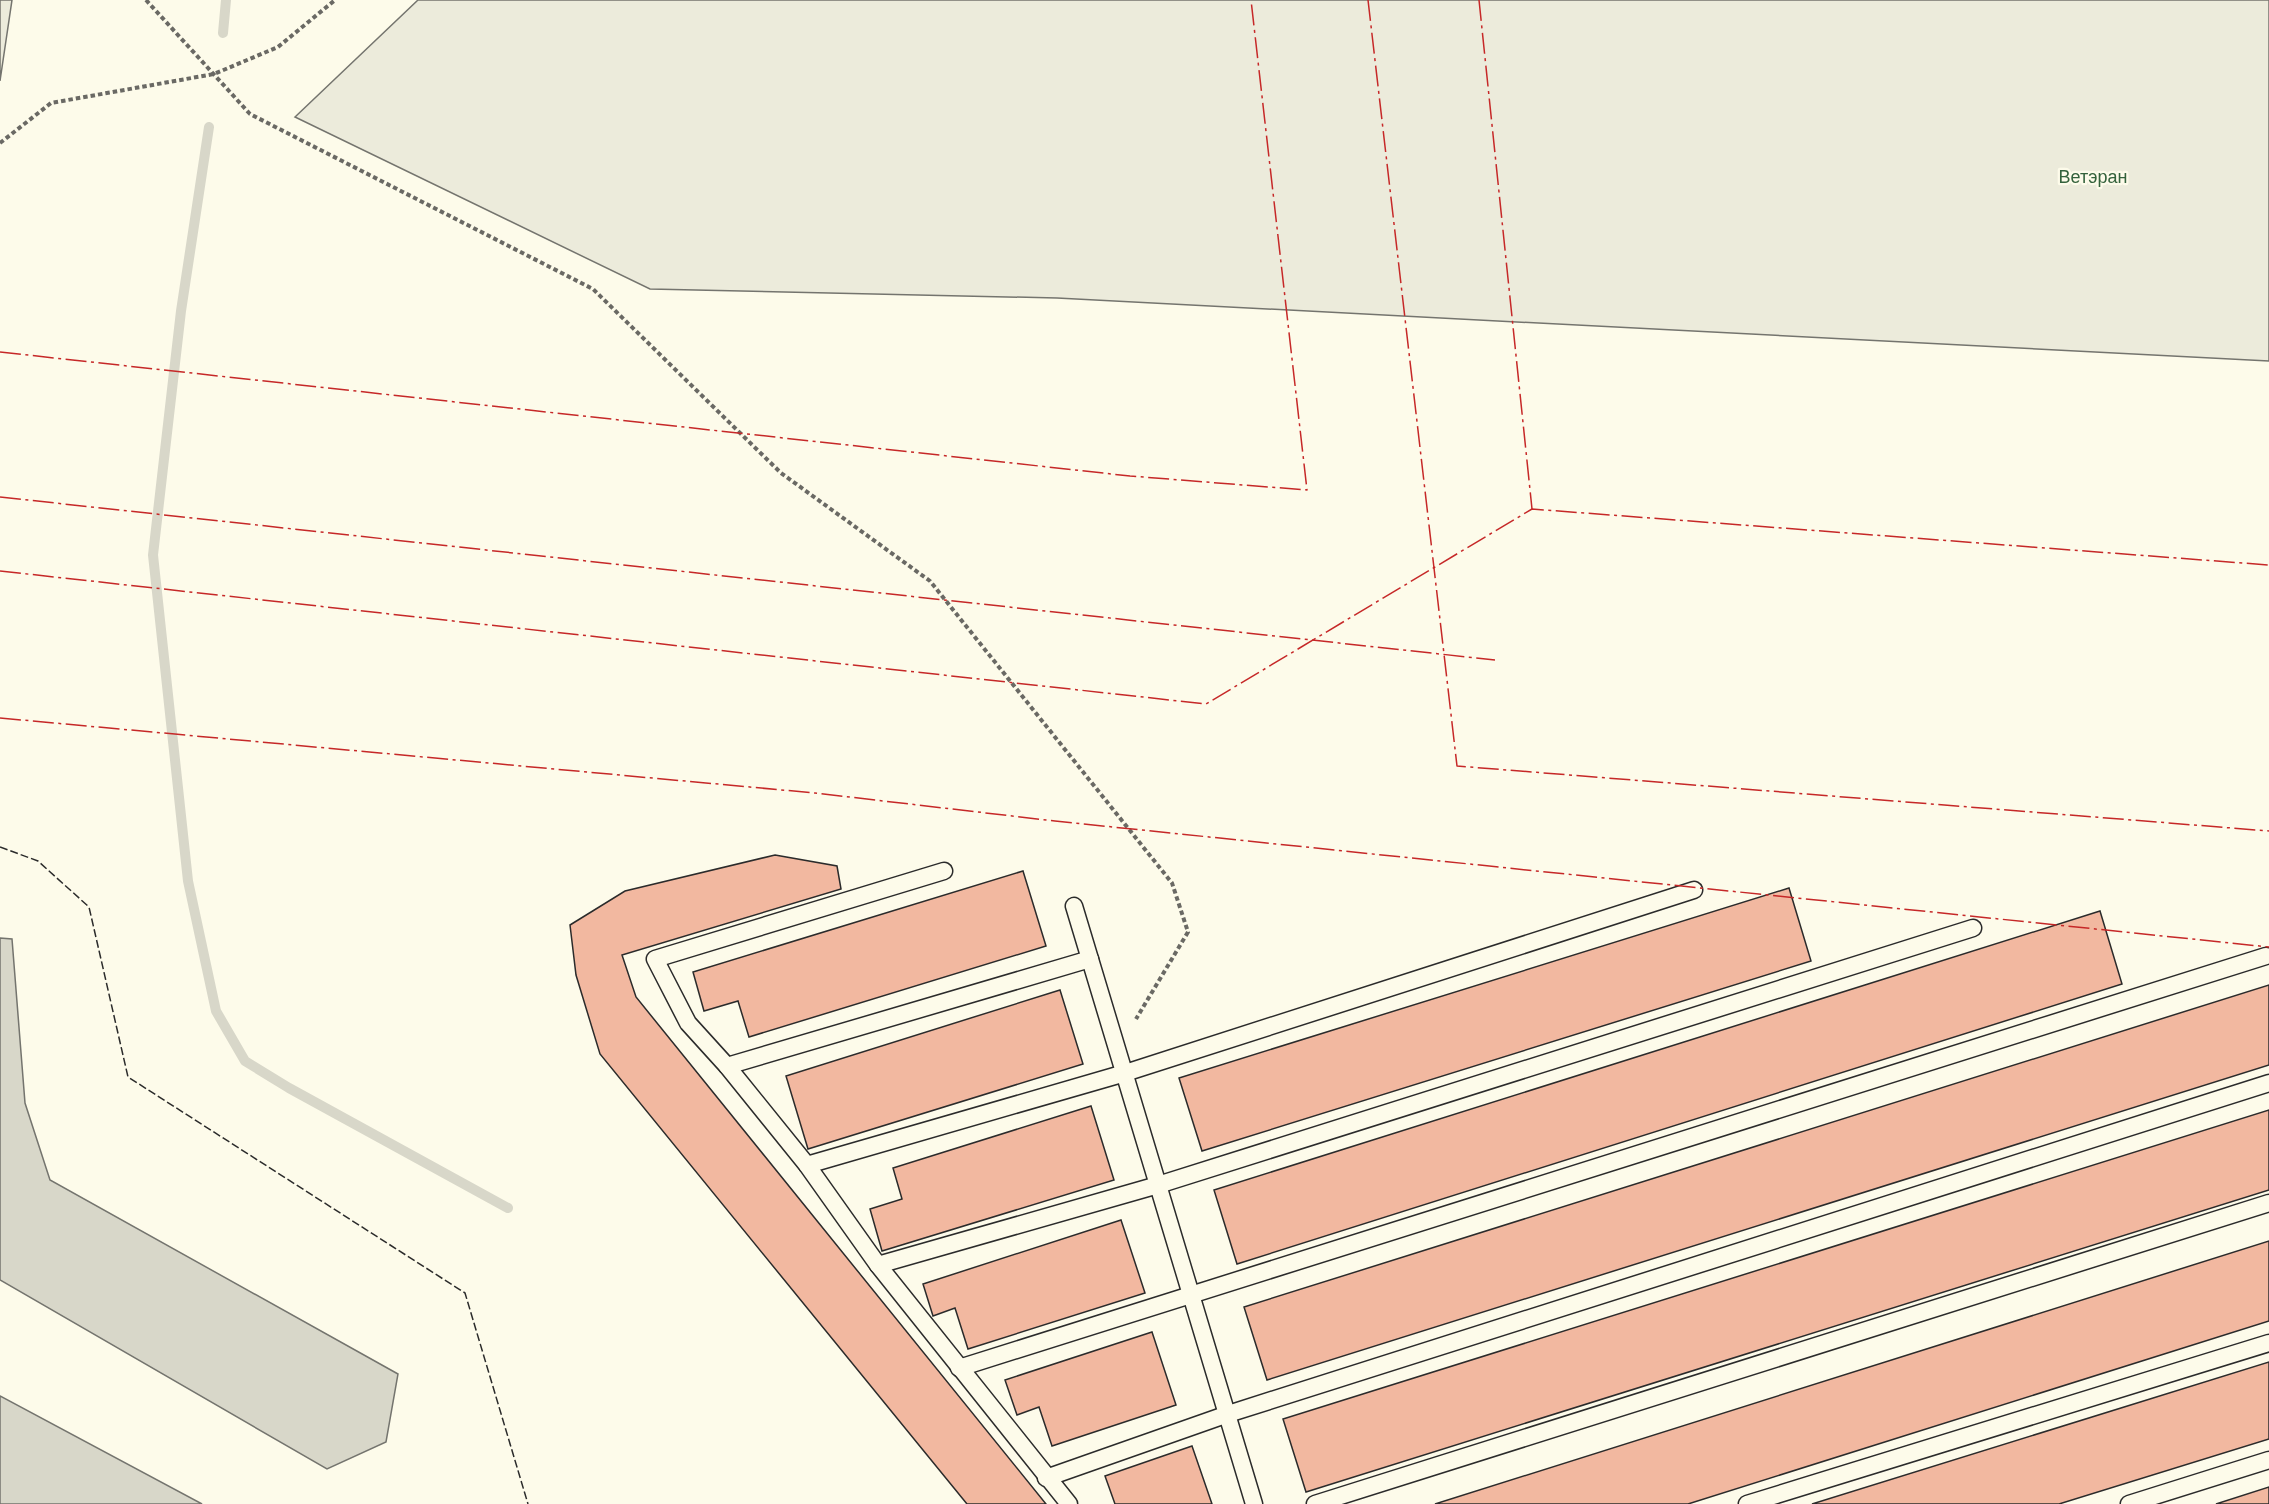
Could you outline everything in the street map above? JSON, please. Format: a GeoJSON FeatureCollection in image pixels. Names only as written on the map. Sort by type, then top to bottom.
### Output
{"type":"FeatureCollection","features":[{"type":"Feature","properties":{"kind":"lane"},"geometry":{"type":"LineString","coordinates":[[944,871],[655,958],[688,1023],[727,1066],[807,1165],[878,1265],[1046,1478],[1070,1504]]}},
{"type":"Feature","properties":{"kind":"lane"},"geometry":{"type":"LineString","coordinates":[[807,1165],[1125,1073],[1694,890]]}},
{"type":"Feature","properties":{"kind":"lane"},"geometry":{"type":"LineString","coordinates":[[1074,906],[1254,1504]]}},
{"type":"Feature","properties":{"kind":"lane"},"geometry":{"type":"LineString","coordinates":[[878,1265],[1158,1185],[1973,928]]}},
{"type":"Feature","properties":{"kind":"lane"},"geometry":{"type":"LineString","coordinates":[[959,1368],[2266,956]]}},
{"type":"Feature","properties":{"kind":"lane"},"geometry":{"type":"LineString","coordinates":[[727,1066],[1090,958]]}},
{"type":"Feature","properties":{"kind":"lane"},"geometry":{"type":"LineString","coordinates":[[1046,1478],[1228,1414],[2269,1083]]}},
{"type":"Feature","properties":{"kind":"lane"},"geometry":{"type":"LineString","coordinates":[[1315,1504],[2269,1203]]}},
{"type":"Feature","properties":{"kind":"lane"},"geometry":{"type":"LineString","coordinates":[[1747,1504],[2269,1343]]}},
{"type":"Feature","properties":{"kind":"lane"},"geometry":{"type":"LineString","coordinates":[[2129,1504],[2269,1460]]}},
{"type":"Feature","properties":{"kind":"path"},"geometry":{"type":"LineString","coordinates":[[146,0],[250,114],[593,289],[781,472],[930,581],[1172,883],[1188,932],[1162,971],[1141,1012],[1116,1044]]}},
{"type":"Feature","properties":{"kind":"path"},"geometry":{"type":"LineString","coordinates":[[0,143],[51,103],[214,74],[278,47],[335,0]]}},
{"type":"Feature","properties":{"kind":"green space"},"geometry":{"type":"Polygon","coordinates":[[[0,0],[12,0],[0,81],[0,0]]]}},
{"type":"Feature","properties":{"kind":"green space","name":"Ветэран"},"geometry":{"type":"Polygon","coordinates":[[[418,0],[2269,0],[2269,361],[1057,298],[650,289],[295,117],[418,0]]]}},
{"type":"Feature","properties":{"kind":"shaded area"},"geometry":{"type":"Polygon","coordinates":[[[0,938],[12,939],[25,1103],[50,1180],[398,1374],[386,1442],[327,1469],[0,1280],[0,938]]]}},
{"type":"Feature","properties":{"kind":"shaded area"},"geometry":{"type":"Polygon","coordinates":[[[0,1396],[202,1504],[0,1504],[0,1396]]]}},
{"type":"Feature","properties":{"kind":"building"},"geometry":{"type":"Polygon","coordinates":[[[775,855],[837,866],[841,889],[622,955],[636,997],[1046,1504],[967,1504],[600,1054],[576,975],[570,925],[625,891],[775,855]]]}},
{"type":"Feature","properties":{"kind":"building"},"geometry":{"type":"Polygon","coordinates":[[[1023,871],[1046,946],[749,1037],[738,1001],[704,1011],[693,972],[1023,871]]]}},
{"type":"Feature","properties":{"kind":"building"},"geometry":{"type":"Polygon","coordinates":[[[1789,888],[1811,961],[1202,1151],[1179,1078],[1789,888]]]}},
{"type":"Feature","properties":{"kind":"building"},"geometry":{"type":"Polygon","coordinates":[[[2100,911],[2122,984],[1237,1264],[1214,1190],[2100,911]]]}},
{"type":"Feature","properties":{"kind":"building"},"geometry":{"type":"Polygon","coordinates":[[[2269,985],[2269,1065],[1267,1380],[1244,1307],[2269,985]]]}},
{"type":"Feature","properties":{"kind":"building"},"geometry":{"type":"Polygon","coordinates":[[[1060,990],[1083,1064],[808,1149],[786,1076],[1060,990]]]}},
{"type":"Feature","properties":{"kind":"building"},"geometry":{"type":"Polygon","coordinates":[[[1091,1106],[1114,1180],[882,1251],[870,1209],[902,1199],[893,1168],[1091,1106]]]}},
{"type":"Feature","properties":{"kind":"building"},"geometry":{"type":"Polygon","coordinates":[[[2269,1110],[2269,1190],[1306,1492],[1283,1419],[2269,1110]]]}},
{"type":"Feature","properties":{"kind":"building"},"geometry":{"type":"Polygon","coordinates":[[[1121,1220],[1145,1293],[968,1349],[955,1308],[933,1316],[923,1284],[1121,1220]]]}},
{"type":"Feature","properties":{"kind":"building"},"geometry":{"type":"Polygon","coordinates":[[[2269,1241],[2269,1321],[1688,1504],[1435,1504],[2269,1241]]]}},
{"type":"Feature","properties":{"kind":"building"},"geometry":{"type":"Polygon","coordinates":[[[1152,1332],[1176,1405],[1052,1446],[1039,1407],[1017,1415],[1005,1380],[1152,1332]]]}},
{"type":"Feature","properties":{"kind":"building"},"geometry":{"type":"Polygon","coordinates":[[[2269,1362],[2269,1439],[2059,1504],[1812,1504],[2269,1362]]]}},
{"type":"Feature","properties":{"kind":"building"},"geometry":{"type":"Polygon","coordinates":[[[1192,1446],[1212,1504],[1115,1504],[1105,1476],[1192,1446]]]}},
{"type":"Feature","properties":{"kind":"building"},"geometry":{"type":"Polygon","coordinates":[[[2269,1487],[2269,1504],[2216,1504],[2269,1487]]]}},
{"type":"Feature","properties":{"kind":"waterway"},"geometry":{"type":"LineString","coordinates":[[223,33],[226,0]]}},
{"type":"Feature","properties":{"kind":"waterway"},"geometry":{"type":"LineString","coordinates":[[209,127],[181,311],[153,555],[188,881],[216,1011],[245,1061],[289,1088],[508,1208]]}},
{"type":"Feature","properties":{"kind":"fence"},"geometry":{"type":"LineString","coordinates":[[0,847],[38,861],[89,907],[128,1077],[465,1293],[528,1504]]}},
{"type":"Feature","properties":{"kind":"power"},"geometry":{"type":"LineString","coordinates":[[0,352],[1130,476],[1307,490],[1251,0]]}},
{"type":"Feature","properties":{"kind":"power"},"geometry":{"type":"LineString","coordinates":[[1368,0],[1457,766],[2269,831]]}},
{"type":"Feature","properties":{"kind":"power"},"geometry":{"type":"LineString","coordinates":[[1479,0],[1532,509]]}},
{"type":"Feature","properties":{"kind":"power"},"geometry":{"type":"LineString","coordinates":[[0,497],[1495,660]]}},
{"type":"Feature","properties":{"kind":"power"},"geometry":{"type":"LineString","coordinates":[[0,571],[1206,704],[1532,509],[2269,565]]}},
{"type":"Feature","properties":{"kind":"power"},"geometry":{"type":"LineString","coordinates":[[0,718],[815,793],[1055,821],[2269,947]]}}]}
